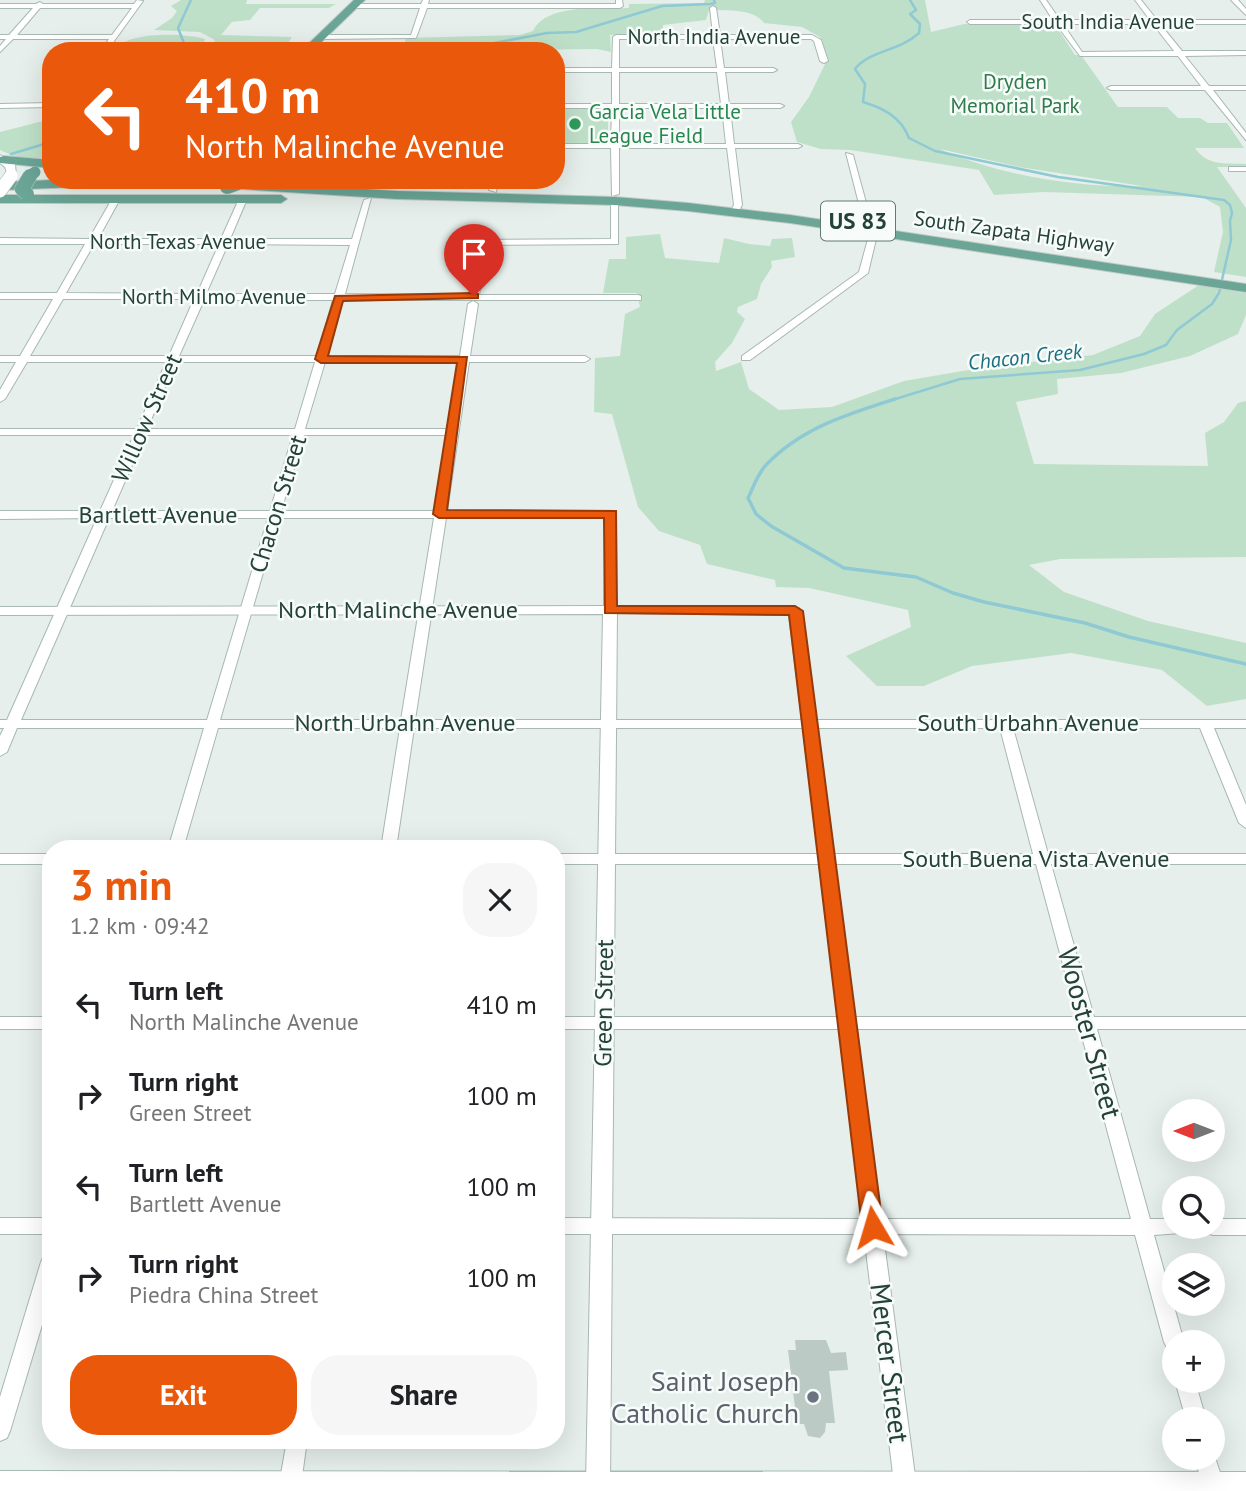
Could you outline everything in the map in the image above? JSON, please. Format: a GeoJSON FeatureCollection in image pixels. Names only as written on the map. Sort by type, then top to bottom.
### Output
{"type":"FeatureCollection","features":[{"type":"Feature","properties":{"kind":"main road"},"geometry":{"type":"LineString","coordinates":[[316,42],[354,2]]}},
{"type":"Feature","properties":{"kind":"main road"},"geometry":{"type":"LineString","coordinates":[[306,42],[354,2]]}},
{"type":"Feature","properties":{"kind":"main road"},"geometry":{"type":"LineString","coordinates":[[0,190],[6,176],[2,159],[42,168]]}},
{"type":"Feature","properties":{"kind":"main road"},"geometry":{"type":"LineString","coordinates":[[42,171],[35,172],[24,182],[22,189],[27,194],[59,199]]}},
{"type":"Feature","properties":{"kind":"main road"},"geometry":{"type":"LineString","coordinates":[[6,176],[42,171]]}},
{"type":"Feature","properties":{"kind":"main road"},"geometry":{"type":"LineString","coordinates":[[0,190],[42,187]]}},
{"type":"Feature","properties":{"kind":"main road"},"geometry":{"type":"LineString","coordinates":[[0,190],[239,189],[368,200],[470,196]]}},
{"type":"Feature","properties":{"kind":"main road"},"geometry":{"type":"LineString","coordinates":[[0,199],[168,199],[239,189]]}},
{"type":"Feature","properties":{"kind":"main road","name":"US 83"},"geometry":{"type":"LineString","coordinates":[[302,189],[397,195],[615,198]]}},
{"type":"Feature","properties":{"kind":"main road","name":"US 83"},"geometry":{"type":"LineString","coordinates":[[531,189],[736,209]]}},
{"type":"Feature","properties":{"kind":"main road","name":"South Zapata Highway"},"geometry":{"type":"LineString","coordinates":[[736,209],[1246,281]]}},
{"type":"Feature","properties":{"kind":"main road","name":"South Zapata Highway"},"geometry":{"type":"LineString","coordinates":[[1133,267],[1246,288]]}},
{"type":"Feature","properties":{"kind":"main road"},"geometry":{"type":"LineString","coordinates":[[0,1485],[906,1489],[1215,1489],[1246,1486]]}},
{"type":"Feature","properties":{"kind":"street"},"geometry":{"type":"LineString","coordinates":[[1043,0],[1080,54],[1246,53]]}},
{"type":"Feature","properties":{"kind":"street"},"geometry":{"type":"LineString","coordinates":[[1138,0],[1207,88],[1242,127],[1246,138]]}},
{"type":"Feature","properties":{"kind":"street"},"geometry":{"type":"LineString","coordinates":[[1234,0],[1246,13]]}},
{"type":"Feature","properties":{"kind":"street"},"geometry":{"type":"LineString","coordinates":[[354,2],[620,3]]}},
{"type":"Feature","properties":{"kind":"street"},"geometry":{"type":"LineString","coordinates":[[0,6],[41,3],[138,3]]}},
{"type":"Feature","properties":{"kind":"street"},"geometry":{"type":"LineString","coordinates":[[0,50],[41,3]]}},
{"type":"Feature","properties":{"kind":"street"},"geometry":{"type":"LineString","coordinates":[[0,37],[112,40],[138,3]]}},
{"type":"Feature","properties":{"kind":"street"},"geometry":{"type":"LineString","coordinates":[[321,37],[414,37],[425,3]]}},
{"type":"Feature","properties":{"kind":"street"},"geometry":{"type":"LineString","coordinates":[[713,8],[731,146],[736,209]]}},
{"type":"Feature","properties":{"kind":"street","name":"South India Avenue"},"geometry":{"type":"LineString","coordinates":[[970,22],[1246,22]]}},
{"type":"Feature","properties":{"kind":"street","name":"North India Avenue"},"geometry":{"type":"LineString","coordinates":[[616,70],[616,37],[812,37],[817,40],[824,61]]}},
{"type":"Feature","properties":{"kind":"street"},"geometry":{"type":"LineString","coordinates":[[565,70],[773,70]]}},
{"type":"Feature","properties":{"kind":"street"},"geometry":{"type":"LineString","coordinates":[[470,242],[615,242],[616,70]]}},
{"type":"Feature","properties":{"kind":"street"},"geometry":{"type":"LineString","coordinates":[[1111,88],[1246,88]]}},
{"type":"Feature","properties":{"kind":"street"},"geometry":{"type":"LineString","coordinates":[[0,106],[42,105]]}},
{"type":"Feature","properties":{"kind":"street"},"geometry":{"type":"LineString","coordinates":[[565,106],[779,106]]}},
{"type":"Feature","properties":{"kind":"street"},"geometry":{"type":"LineString","coordinates":[[565,146],[798,146]]}},
{"type":"Feature","properties":{"kind":"street"},"geometry":{"type":"LineString","coordinates":[[746,358],[856,280],[867,265],[872,239],[849,155]]}},
{"type":"Feature","properties":{"kind":"street"},"geometry":{"type":"LineString","coordinates":[[1232,169],[1246,169]]}},
{"type":"Feature","properties":{"kind":"street","name":"Willow Street"},"geometry":{"type":"LineString","coordinates":[[0,752],[6,724],[62,611],[224,242],[239,189]]}},
{"type":"Feature","properties":{"kind":"street"},"geometry":{"type":"LineString","coordinates":[[0,399],[116,199]]}},
{"type":"Feature","properties":{"kind":"street","name":"Chacon Street"},"geometry":{"type":"LineString","coordinates":[[178,840],[368,200]]}},
{"type":"Feature","properties":{"kind":"street","name":"North Texas Avenue"},"geometry":{"type":"LineString","coordinates":[[0,242],[356,242]]}},
{"type":"Feature","properties":{"kind":"street"},"geometry":{"type":"LineString","coordinates":[[389,840],[483,242]]}},
{"type":"Feature","properties":{"kind":"street","name":"North Milmo Avenue"},"geometry":{"type":"LineString","coordinates":[[0,296],[473,300],[638,298]]}},
{"type":"Feature","properties":{"kind":"street"},"geometry":{"type":"LineString","coordinates":[[0,359],[585,359]]}},
{"type":"Feature","properties":{"kind":"street"},"geometry":{"type":"LineString","coordinates":[[0,432],[452,432]]}},
{"type":"Feature","properties":{"kind":"street","name":"Bartlett Avenue"},"geometry":{"type":"LineString","coordinates":[[0,515],[611,514]]}},
{"type":"Feature","properties":{"kind":"street","name":"Green Street"},"geometry":{"type":"LineString","coordinates":[[598,1488],[611,514]]}},
{"type":"Feature","properties":{"kind":"street","name":"North Malinche Avenue"},"geometry":{"type":"LineString","coordinates":[[0,611],[795,611]]}},
{"type":"Feature","properties":{"kind":"street","name":"Mercer Street"},"geometry":{"type":"LineString","coordinates":[[795,611],[906,1489]]}},
{"type":"Feature","properties":{"kind":"street","name":"Wooster Street"},"geometry":{"type":"LineString","coordinates":[[1005,723],[1171,1330]]}},
{"type":"Feature","properties":{"kind":"street","name":"North Urbahn Avenue"},"geometry":{"type":"LineString","coordinates":[[6,724],[810,724]]}},
{"type":"Feature","properties":{"kind":"street","name":"South Urbahn Avenue"},"geometry":{"type":"LineString","coordinates":[[810,724],[1246,724]]}},
{"type":"Feature","properties":{"kind":"street"},"geometry":{"type":"LineString","coordinates":[[1205,724],[1246,823]]}},
{"type":"Feature","properties":{"kind":"street"},"geometry":{"type":"LineString","coordinates":[[0,859],[42,859]]}},
{"type":"Feature","properties":{"kind":"street","name":"South Buena Vista Avenue"},"geometry":{"type":"LineString","coordinates":[[565,859],[1246,859]]}},
{"type":"Feature","properties":{"kind":"street"},"geometry":{"type":"LineString","coordinates":[[0,1023],[42,1023]]}},
{"type":"Feature","properties":{"kind":"street"},"geometry":{"type":"LineString","coordinates":[[565,1023],[1246,1023]]}},
{"type":"Feature","properties":{"kind":"street"},"geometry":{"type":"LineString","coordinates":[[0,1226],[42,1226]]}},
{"type":"Feature","properties":{"kind":"street"},"geometry":{"type":"LineString","coordinates":[[565,1226],[1162,1227]]}},
{"type":"Feature","properties":{"kind":"street"},"geometry":{"type":"LineString","coordinates":[[1225,1227],[1246,1227]]}},
{"type":"Feature","properties":{"kind":"street"},"geometry":{"type":"LineString","coordinates":[[0,1431],[42,1292]]}},
{"type":"Feature","properties":{"kind":"street"},"geometry":{"type":"LineString","coordinates":[[290,1488],[296,1449]]}},
{"type":"Feature","properties":{"kind":"street"},"geometry":{"type":"LineString","coordinates":[[1209,1470],[1215,1489]]}},
{"type":"Feature","properties":{"kind":"green space"},"geometry":{"type":"Polygon","coordinates":[[[181,0],[247,0],[246,4],[336,4],[329,8],[260,8],[250,20],[232,22],[221,35],[292,37],[289,42],[214,42],[215,40],[200,32],[154,30],[172,18],[177,11],[171,6],[181,0]]]}},
{"type":"Feature","properties":{"kind":"green space","name":"Dryden Memorial Park"},"geometry":{"type":"Polygon","coordinates":[[[705,0],[925,0],[931,32],[964,24],[1054,23],[1075,55],[1081,55],[1118,107],[1167,107],[1178,118],[1200,118],[1208,123],[1227,123],[1244,148],[1195,148],[1211,161],[1246,164],[1246,167],[1217,167],[1246,208],[1246,277],[1214,272],[1223,232],[1220,207],[1202,197],[1043,192],[994,195],[979,170],[851,150],[821,149],[797,142],[791,122],[809,97],[828,58],[820,37],[802,27],[764,23],[746,13],[709,10],[706,20],[663,25],[663,34],[610,35],[611,52],[597,49],[565,49],[565,42],[405,42],[406,38],[520,35],[533,31],[540,22],[562,12],[590,8],[629,8],[629,4],[704,3],[705,0]],[[940,149],[987,166],[1039,178],[1092,185],[1142,186],[1019,167],[940,149]]]}},
{"type":"Feature","properties":{"kind":"green space"},"geometry":{"type":"Polygon","coordinates":[[[156,35],[205,39],[204,42],[125,42],[156,35]]]}},
{"type":"Feature","properties":{"kind":"green space"},"geometry":{"type":"Polygon","coordinates":[[[565,109],[608,109],[608,143],[565,144],[565,109]]]}},
{"type":"Feature","properties":{"kind":"green space"},"geometry":{"type":"Polygon","coordinates":[[[42,121],[42,158],[20,159],[0,150],[0,132],[42,121]]]}},
{"type":"Feature","properties":{"kind":"green space"},"geometry":{"type":"Polygon","coordinates":[[[660,234],[665,258],[719,263],[724,238],[770,246],[772,239],[792,238],[795,257],[771,261],[772,267],[761,284],[757,299],[738,307],[737,312],[745,319],[732,343],[715,362],[716,371],[741,362],[749,389],[779,410],[832,407],[904,381],[986,367],[1093,355],[1140,336],[1155,314],[1199,285],[1246,293],[1246,315],[1238,334],[1190,356],[1121,373],[1057,379],[1058,394],[1016,402],[1034,464],[1208,466],[1205,433],[1224,422],[1238,403],[1246,401],[1246,557],[1060,559],[1029,565],[1064,592],[1148,621],[1246,643],[1246,699],[1207,706],[1162,670],[1071,653],[972,666],[924,686],[877,686],[846,656],[911,627],[908,610],[809,588],[776,587],[775,580],[707,564],[700,545],[659,531],[638,507],[612,414],[594,412],[595,358],[620,356],[625,314],[640,307],[637,293],[603,293],[609,259],[626,259],[626,237],[660,234]]]}},
{"type":"Feature","properties":{"kind":"building","name":"Saint Joseph Catholic Church"},"geometry":{"type":"Polygon","coordinates":[[[795,1340],[826,1340],[831,1353],[846,1352],[848,1370],[829,1371],[835,1423],[826,1423],[825,1432],[820,1438],[808,1436],[804,1424],[797,1424],[788,1350],[796,1350],[795,1340]]]}},
{"type":"Feature","properties":{"kind":"waterway","name":"Chacon Creek"},"geometry":{"type":"LineString","coordinates":[[183,42],[178,28],[191,0]]}},
{"type":"Feature","properties":{"kind":"waterway","name":"Chacon Creek"},"geometry":{"type":"LineString","coordinates":[[500,42],[547,33],[576,32],[662,6],[710,4],[715,3],[714,0]]}},
{"type":"Feature","properties":{"kind":"waterway","name":"Chacon Creek"},"geometry":{"type":"LineString","coordinates":[[889,401],[960,379],[1080,370],[1144,354],[1166,345],[1177,330],[1212,304],[1219,293],[1231,240],[1232,213],[1230,205],[1224,200],[1058,177],[935,151],[909,138],[901,124],[890,114],[863,102],[865,84],[855,69],[868,58],[902,44],[919,33],[920,24],[910,14],[916,10],[910,0]]}},
{"type":"Feature","properties":{"kind":"waterway"},"geometry":{"type":"LineString","coordinates":[[11,154],[42,145]]}},
{"type":"Feature","properties":{"kind":"waterway","name":"Chacon Creek"},"geometry":{"type":"LineString","coordinates":[[895,399],[826,424],[794,441],[780,452],[763,468],[748,498],[756,514],[771,526],[844,568],[916,577],[953,593],[984,602],[1085,623],[1129,637],[1246,664]]}},
{"type":"Feature","properties":{"kind":"place","name":"Garcia Vela Little League Field"},"geometry":{"type":"Point","coordinates":[575,124]}},
{"type":"Feature","properties":{"kind":"place","name":"Saint Joseph Catholic Church"},"geometry":{"type":"Point","coordinates":[813,1397]}},
{"type":"Feature","properties":{"kind":"route"},"geometry":{"type":"LineString","coordinates":[[474,296],[339,298],[321,359],[463,359],[439,514],[611,514],[610,610],[795,611],[873,1227]]}}]}
